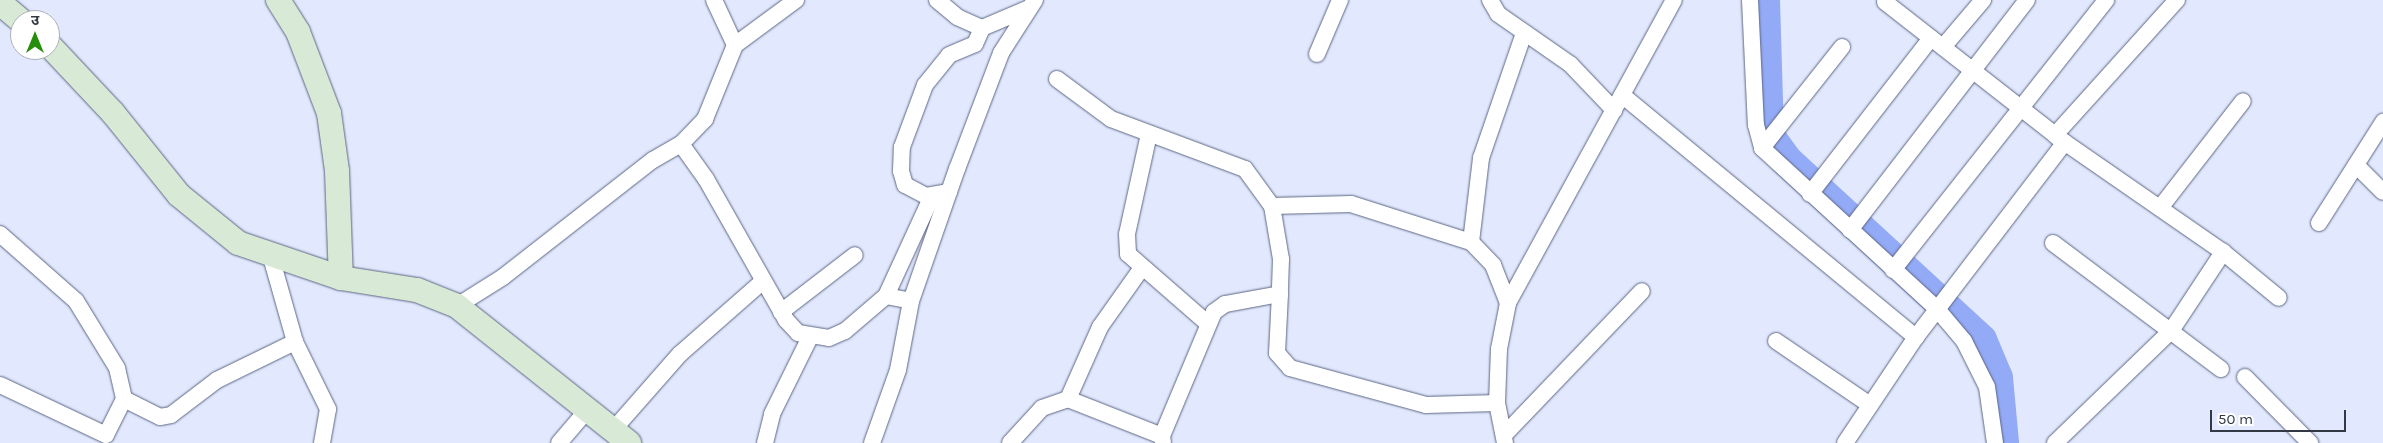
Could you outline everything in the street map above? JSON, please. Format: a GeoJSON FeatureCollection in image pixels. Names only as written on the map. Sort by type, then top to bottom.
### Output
{"type":"FeatureCollection","features":[{"type":"Feature","properties":{"kind":"street"},"geometry":{"type":"LineString","coordinates":[[714,0],[736,45]]}},
{"type":"Feature","properties":{"kind":"street"},"geometry":{"type":"LineString","coordinates":[[457,306],[504,277],[653,160],[681,144],[705,119],[736,45],[796,0]]}},
{"type":"Feature","properties":{"kind":"street"},"geometry":{"type":"LineString","coordinates":[[937,0],[957,17],[982,28]]}},
{"type":"Feature","properties":{"kind":"street"},"geometry":{"type":"LineString","coordinates":[[1317,54],[1340,0]]}},
{"type":"Feature","properties":{"kind":"street"},"geometry":{"type":"LineString","coordinates":[[1490,0],[1498,14],[1570,64],[1614,110]]}},
{"type":"Feature","properties":{"kind":"street"},"geometry":{"type":"LineString","coordinates":[[1505,439],[1497,403],[1499,349],[1508,303],[1674,0]]}},
{"type":"Feature","properties":{"kind":"street"},"geometry":{"type":"LineString","coordinates":[[1750,0],[1756,125],[1762,148],[1937,309],[1978,365],[1987,387],[1995,443]]}},
{"type":"Feature","properties":{"kind":"street"},"geometry":{"type":"LineString","coordinates":[[1810,194],[1937,42],[1983,0]]}},
{"type":"Feature","properties":{"kind":"street"},"geometry":{"type":"LineString","coordinates":[[1850,230],[1971,69],[2027,0]]}},
{"type":"Feature","properties":{"kind":"street"},"geometry":{"type":"LineString","coordinates":[[1893,270],[2018,106],[2106,0]]}},
{"type":"Feature","properties":{"kind":"street"},"geometry":{"type":"LineString","coordinates":[[1845,443],[1916,338],[2060,139],[2177,0]]}},
{"type":"Feature","properties":{"kind":"street"},"geometry":{"type":"LineString","coordinates":[[280,1],[298,32],[329,112],[337,171],[341,278]]}},
{"type":"Feature","properties":{"kind":"street"},"geometry":{"type":"LineString","coordinates":[[1885,2],[2060,139],[2223,252],[2279,298]]}},
{"type":"Feature","properties":{"kind":"street"},"geometry":{"type":"LineString","coordinates":[[0,3],[10,12]]}},
{"type":"Feature","properties":{"kind":"street"},"geometry":{"type":"LineString","coordinates":[[949,192],[932,196],[912,190],[902,178],[902,147],[910,116],[943,61],[970,48],[982,28],[1031,4]]}},
{"type":"Feature","properties":{"kind":"street"},"geometry":{"type":"LineString","coordinates":[[872,443],[898,370],[912,301],[949,192],[1001,53],[1031,4]]}},
{"type":"Feature","properties":{"kind":"street"},"geometry":{"type":"LineString","coordinates":[[1471,242],[1481,158],[1524,33]]}},
{"type":"Feature","properties":{"kind":"street"},"geometry":{"type":"LineString","coordinates":[[1762,148],[1842,47]]}},
{"type":"Feature","properties":{"kind":"street"},"geometry":{"type":"LineString","coordinates":[[60,56],[113,112],[179,195],[238,243],[271,257],[341,278],[417,290],[457,306],[589,408],[622,436],[680,354],[763,281]]}},
{"type":"Feature","properties":{"kind":"street"},"geometry":{"type":"LineString","coordinates":[[1057,79],[1111,119],[1245,169],[1272,206],[1281,259],[1277,354],[1290,368],[1426,405],[1497,403]]}},
{"type":"Feature","properties":{"kind":"street"},"geometry":{"type":"LineString","coordinates":[[1622,95],[1916,338]]}},
{"type":"Feature","properties":{"kind":"street"},"geometry":{"type":"LineString","coordinates":[[2160,208],[2243,101]]}},
{"type":"Feature","properties":{"kind":"street"},"geometry":{"type":"LineString","coordinates":[[2319,223],[2383,122]]}},
{"type":"Feature","properties":{"kind":"street"},"geometry":{"type":"LineString","coordinates":[[1150,134],[1127,234],[1128,254],[1141,269],[1207,323]]}},
{"type":"Feature","properties":{"kind":"street"},"geometry":{"type":"LineString","coordinates":[[681,144],[706,179],[781,312],[798,333],[810,337],[830,338],[845,332],[886,296],[932,196]]}},
{"type":"Feature","properties":{"kind":"street"},"geometry":{"type":"LineString","coordinates":[[2356,165],[2383,192]]}},
{"type":"Feature","properties":{"kind":"street"},"geometry":{"type":"LineString","coordinates":[[1272,206],[1351,204],[1471,242],[1493,265],[1508,303]]}},
{"type":"Feature","properties":{"kind":"street"},"geometry":{"type":"LineString","coordinates":[[0,234],[76,301],[117,368],[124,399],[105,439],[0,385]]}},
{"type":"Feature","properties":{"kind":"street"},"geometry":{"type":"LineString","coordinates":[[2053,243],[2221,368]]}},
{"type":"Feature","properties":{"kind":"street"},"geometry":{"type":"LineString","coordinates":[[2056,443],[2171,330],[2223,252]]}},
{"type":"Feature","properties":{"kind":"street"},"geometry":{"type":"LineString","coordinates":[[781,312],[855,255]]}},
{"type":"Feature","properties":{"kind":"street"},"geometry":{"type":"LineString","coordinates":[[271,257],[295,342],[328,409],[322,443]]}},
{"type":"Feature","properties":{"kind":"street"},"geometry":{"type":"LineString","coordinates":[[1068,399],[1100,327],[1141,269]]}},
{"type":"Feature","properties":{"kind":"street"},"geometry":{"type":"LineString","coordinates":[[1505,439],[1642,291]]}},
{"type":"Feature","properties":{"kind":"street"},"geometry":{"type":"LineString","coordinates":[[1010,443],[1042,408],[1068,399],[1163,440],[1207,323],[1225,304],[1280,294]]}},
{"type":"Feature","properties":{"kind":"street"},"geometry":{"type":"LineString","coordinates":[[886,296],[912,301]]}},
{"type":"Feature","properties":{"kind":"street"},"geometry":{"type":"LineString","coordinates":[[766,443],[772,414],[810,337]]}},
{"type":"Feature","properties":{"kind":"street"},"geometry":{"type":"LineString","coordinates":[[1776,341],[1870,405]]}},
{"type":"Feature","properties":{"kind":"street"},"geometry":{"type":"LineString","coordinates":[[124,399],[160,416],[171,415],[217,380],[295,342]]}},
{"type":"Feature","properties":{"kind":"street"},"geometry":{"type":"LineString","coordinates":[[2246,377],[2310,443]]}},
{"type":"Feature","properties":{"kind":"street"},"geometry":{"type":"LineString","coordinates":[[559,443],[589,408]]}},
{"type":"Feature","properties":{"kind":"waterway"},"geometry":{"type":"LineString","coordinates":[[1764,0],[1768,135],[1787,161],[1981,340],[1997,378],[2003,443]]}}]}
